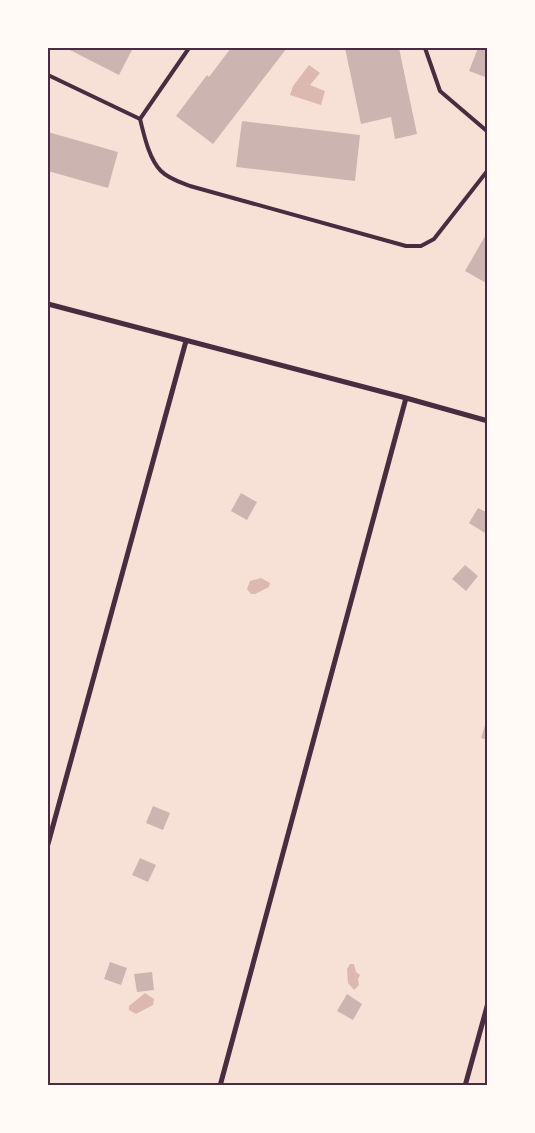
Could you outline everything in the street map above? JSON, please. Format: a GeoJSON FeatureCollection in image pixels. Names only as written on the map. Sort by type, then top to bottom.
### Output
{"type":"FeatureCollection","features":[{"type":"Feature","properties":{"kind":"street"},"geometry":{"type":"LineString","coordinates":[[48,304],[488,421]]}},
{"type":"Feature","properties":{"kind":"street"},"geometry":{"type":"LineString","coordinates":[[48,844],[186,341]]}},
{"type":"Feature","properties":{"kind":"street"},"geometry":{"type":"LineString","coordinates":[[220,1086],[406,398]]}},
{"type":"Feature","properties":{"kind":"street"},"geometry":{"type":"LineString","coordinates":[[465,1086],[488,1002]]}},
{"type":"Feature","properties":{"kind":"lane"},"geometry":{"type":"LineString","coordinates":[[140,119],[189,48]]}},
{"type":"Feature","properties":{"kind":"lane"},"geometry":{"type":"LineString","coordinates":[[425,48],[440,91],[488,132]]}},
{"type":"Feature","properties":{"kind":"lane"},"geometry":{"type":"LineString","coordinates":[[48,75],[140,119],[153,157],[161,171],[174,180],[406,246],[421,246],[434,239],[488,170]]}},
{"type":"Feature","properties":{"kind":"shaded area"},"geometry":{"type":"Polygon","coordinates":[[[309,65],[320,73],[310,85],[325,91],[321,105],[290,95],[293,86],[309,65]]]}},
{"type":"Feature","properties":{"kind":"shaded area"},"geometry":{"type":"Polygon","coordinates":[[[261,578],[270,583],[269,587],[251,594],[247,589],[250,581],[261,578]]]}},
{"type":"Feature","properties":{"kind":"shaded area"},"geometry":{"type":"Polygon","coordinates":[[[350,964],[354,964],[356,972],[360,975],[358,979],[359,985],[354,990],[348,983],[347,969],[350,964]]]}},
{"type":"Feature","properties":{"kind":"shaded area"},"geometry":{"type":"Polygon","coordinates":[[[145,993],[154,999],[153,1005],[136,1014],[129,1010],[129,1006],[145,993]]]}},
{"type":"Feature","properties":{"kind":"building"},"geometry":{"type":"Polygon","coordinates":[[[66,48],[133,48],[119,75],[66,48]]]}},
{"type":"Feature","properties":{"kind":"building"},"geometry":{"type":"Polygon","coordinates":[[[231,48],[287,48],[213,144],[176,116],[207,75],[209,77],[231,48]]]}},
{"type":"Feature","properties":{"kind":"building"},"geometry":{"type":"Polygon","coordinates":[[[345,48],[399,48],[417,134],[395,139],[391,117],[361,124],[345,48]]]}},
{"type":"Feature","properties":{"kind":"building"},"geometry":{"type":"Polygon","coordinates":[[[478,48],[488,50],[488,78],[469,71],[478,48]]]}},
{"type":"Feature","properties":{"kind":"building"},"geometry":{"type":"Polygon","coordinates":[[[242,121],[360,135],[355,181],[236,167],[242,121]]]}},
{"type":"Feature","properties":{"kind":"building"},"geometry":{"type":"Polygon","coordinates":[[[48,132],[118,152],[108,188],[48,171],[48,132]]]}},
{"type":"Feature","properties":{"kind":"building"},"geometry":{"type":"Polygon","coordinates":[[[488,231],[488,284],[465,271],[488,231]]]}},
{"type":"Feature","properties":{"kind":"building"},"geometry":{"type":"Polygon","coordinates":[[[241,493],[257,502],[247,520],[231,511],[241,493]]]}},
{"type":"Feature","properties":{"kind":"building"},"geometry":{"type":"Polygon","coordinates":[[[478,508],[488,513],[488,528],[485,533],[469,523],[478,508]]]}},
{"type":"Feature","properties":{"kind":"building"},"geometry":{"type":"Polygon","coordinates":[[[465,565],[478,576],[466,591],[452,579],[465,565]]]}},
{"type":"Feature","properties":{"kind":"building"},"geometry":{"type":"Polygon","coordinates":[[[488,719],[488,740],[481,738],[488,719]]]}},
{"type":"Feature","properties":{"kind":"building"},"geometry":{"type":"Polygon","coordinates":[[[153,806],[170,813],[163,830],[146,823],[153,806]]]}},
{"type":"Feature","properties":{"kind":"building"},"geometry":{"type":"Polygon","coordinates":[[[140,858],[156,865],[148,882],[132,875],[140,858]]]}},
{"type":"Feature","properties":{"kind":"building"},"geometry":{"type":"Polygon","coordinates":[[[110,962],[127,968],[121,985],[104,979],[110,962]]]}},
{"type":"Feature","properties":{"kind":"building"},"geometry":{"type":"Polygon","coordinates":[[[152,972],[154,990],[137,992],[134,974],[152,972]]]}},
{"type":"Feature","properties":{"kind":"building"},"geometry":{"type":"Polygon","coordinates":[[[347,994],[362,1004],[353,1020],[337,1011],[347,994]]]}}]}
